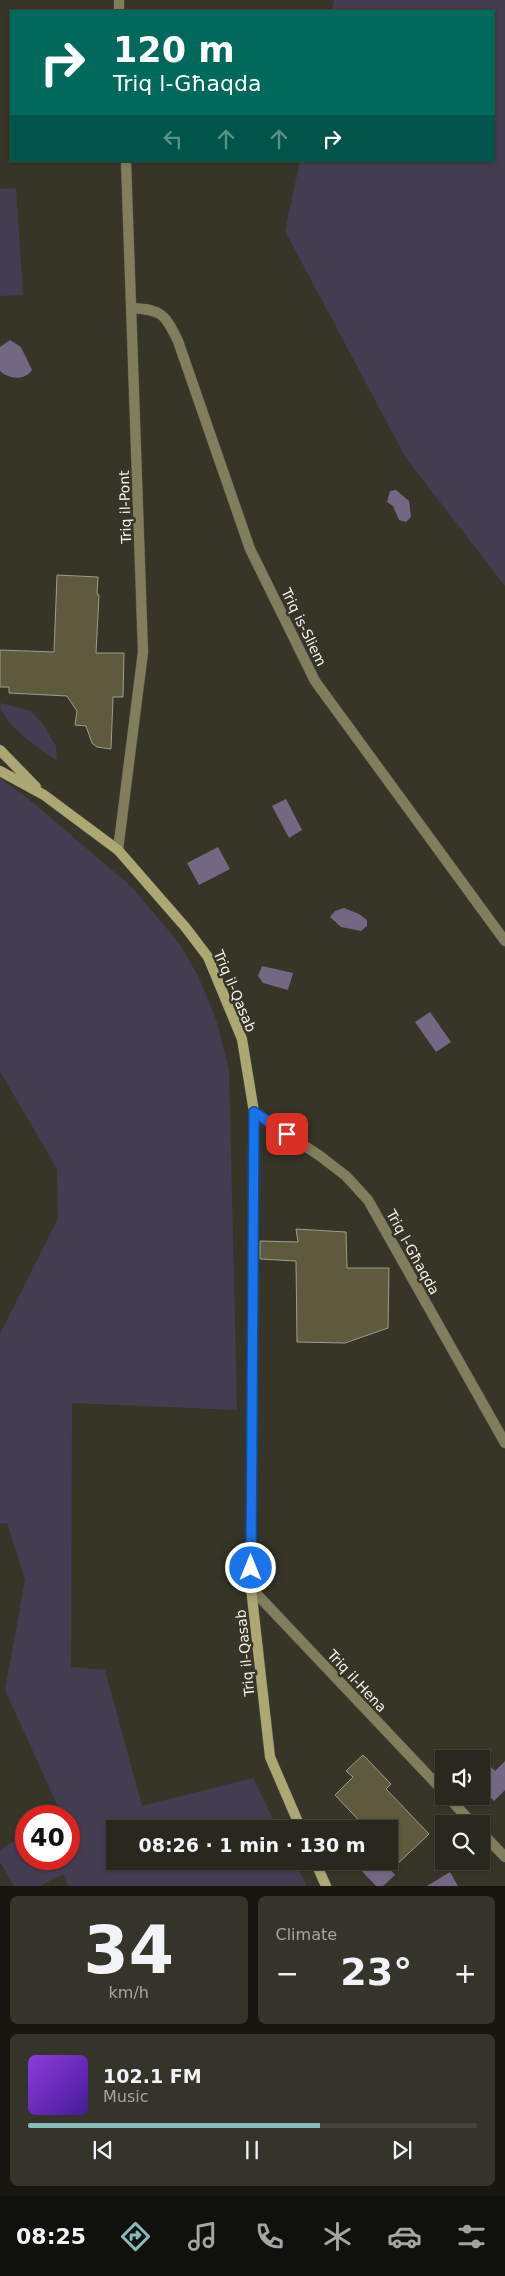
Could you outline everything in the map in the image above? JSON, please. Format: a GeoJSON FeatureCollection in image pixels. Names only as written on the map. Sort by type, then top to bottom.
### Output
{"type":"FeatureCollection","features":[{"type":"Feature","properties":{"kind":"street","name":"Triq il-Pont"},"geometry":{"type":"LineString","coordinates":[[118,850],[143,652],[126,162]]}},
{"type":"Feature","properties":{"kind":"street","name":"Triq is-Sliem"},"geometry":{"type":"LineString","coordinates":[[132,308],[154,310],[169,322],[178,341],[250,549],[315,681],[505,941]]}},
{"type":"Feature","properties":{"kind":"street","name":"Triq il-Qasab"},"geometry":{"type":"LineString","coordinates":[[0,750],[44,795],[118,850],[186,928],[208,957],[242,1039],[254,1112],[251,1588],[270,1757],[297,1820]]}},
{"type":"Feature","properties":{"kind":"street","name":"Triq il-Qasab"},"geometry":{"type":"LineString","coordinates":[[0,772],[44,795]]}},
{"type":"Feature","properties":{"kind":"street","name":"Triq l-Għaqda"},"geometry":{"type":"LineString","coordinates":[[254,1112],[320,1156],[346,1176],[368,1200],[505,1444]]}},
{"type":"Feature","properties":{"kind":"street","name":"Triq il-Hena"},"geometry":{"type":"LineString","coordinates":[[251,1588],[435,1782]]}},
{"type":"Feature","properties":{"kind":"street"},"geometry":{"type":"LineString","coordinates":[[455,1805],[465,1815]]}},
{"type":"Feature","properties":{"kind":"street"},"geometry":{"type":"LineString","coordinates":[[490,1841],[505,1857]]}},
{"type":"Feature","properties":{"kind":"street"},"geometry":{"type":"LineString","coordinates":[[319,1870],[326,1886]]}},
{"type":"Feature","properties":{"kind":"shaded area"},"geometry":{"type":"Polygon","coordinates":[[[334,0],[505,0],[505,586],[406,458],[285,231],[300,162],[495,162],[495,10],[332,10],[334,0]]]}},
{"type":"Feature","properties":{"kind":"shaded area"},"geometry":{"type":"Polygon","coordinates":[[[16,188],[23,295],[0,296],[0,189],[16,188]]]}},
{"type":"Feature","properties":{"kind":"shaded area"},"geometry":{"type":"Polygon","coordinates":[[[10,340],[21,347],[32,370],[25,376],[16,378],[7,376],[0,371],[0,347],[10,340]]]}},
{"type":"Feature","properties":{"kind":"shaded area"},"geometry":{"type":"Polygon","coordinates":[[[396,490],[409,501],[411,517],[406,522],[399,520],[393,506],[387,502],[390,491],[396,490]]]}},
{"type":"Feature","properties":{"kind":"shaded area"},"geometry":{"type":"Polygon","coordinates":[[[0,703],[31,711],[43,724],[56,746],[57,761],[14,727],[2,711],[0,703]]]}},
{"type":"Feature","properties":{"kind":"shaded area"},"geometry":{"type":"Polygon","coordinates":[[[0,778],[32,802],[133,888],[179,943],[198,976],[216,1019],[229,1070],[237,1410],[72,1403],[71,1667],[105,1670],[142,1806],[253,1778],[274,1820],[106,1820],[106,1870],[299,1870],[307,1886],[68,1886],[63,1874],[40,1886],[14,1886],[0,1862],[0,1850],[15,1840],[15,1870],[80,1870],[80,1805],[57,1805],[5,1690],[25,1580],[7,1523],[0,1524],[0,1334],[58,1219],[57,1169],[0,1071],[0,778]]]}},
{"type":"Feature","properties":{"kind":"shaded area"},"geometry":{"type":"Polygon","coordinates":[[[286,799],[302,830],[289,838],[272,806],[286,799]]]}},
{"type":"Feature","properties":{"kind":"shaded area"},"geometry":{"type":"Polygon","coordinates":[[[218,847],[230,869],[199,885],[187,863],[218,847]]]}},
{"type":"Feature","properties":{"kind":"shaded area"},"geometry":{"type":"Polygon","coordinates":[[[344,908],[359,914],[367,920],[367,926],[361,931],[341,927],[330,917],[335,911],[344,908]]]}},
{"type":"Feature","properties":{"kind":"shaded area"},"geometry":{"type":"Polygon","coordinates":[[[262,966],[293,973],[288,990],[263,983],[258,976],[262,966]]]}},
{"type":"Feature","properties":{"kind":"shaded area"},"geometry":{"type":"Polygon","coordinates":[[[430,1012],[451,1042],[436,1052],[415,1022],[430,1012]]]}},
{"type":"Feature","properties":{"kind":"shaded area"},"geometry":{"type":"Polygon","coordinates":[[[505,1761],[505,1790],[494,1801],[490,1797],[490,1766],[495,1771],[505,1761]]]}},
{"type":"Feature","properties":{"kind":"shaded area"},"geometry":{"type":"Polygon","coordinates":[[[361,1870],[391,1870],[395,1875],[383,1886],[376,1886],[361,1870]]]}},
{"type":"Feature","properties":{"kind":"shaded area"},"geometry":{"type":"Polygon","coordinates":[[[450,1872],[458,1886],[427,1886],[450,1872]]]}},
{"type":"Feature","properties":{"kind":"building"},"geometry":{"type":"Polygon","coordinates":[[[57,575],[98,577],[96,653],[124,653],[123,697],[113,697],[111,749],[97,747],[92,743],[86,726],[75,725],[77,711],[67,696],[9,693],[9,687],[0,687],[0,650],[54,652],[57,575]]]}},
{"type":"Feature","properties":{"kind":"building"},"geometry":{"type":"Polygon","coordinates":[[[296,1229],[346,1232],[347,1268],[389,1268],[388,1328],[345,1343],[297,1342],[296,1261],[260,1259],[260,1241],[298,1242],[296,1229]]]}},
{"type":"Feature","properties":{"kind":"building"},"geometry":{"type":"Polygon","coordinates":[[[363,1755],[391,1784],[386,1789],[429,1834],[398,1863],[398,1820],[359,1820],[335,1795],[353,1777],[346,1771],[363,1755]]]}},
{"type":"Feature","properties":{"kind":"route"},"geometry":{"type":"LineString","coordinates":[[251,1568],[254,1112],[287,1134]]}}]}
